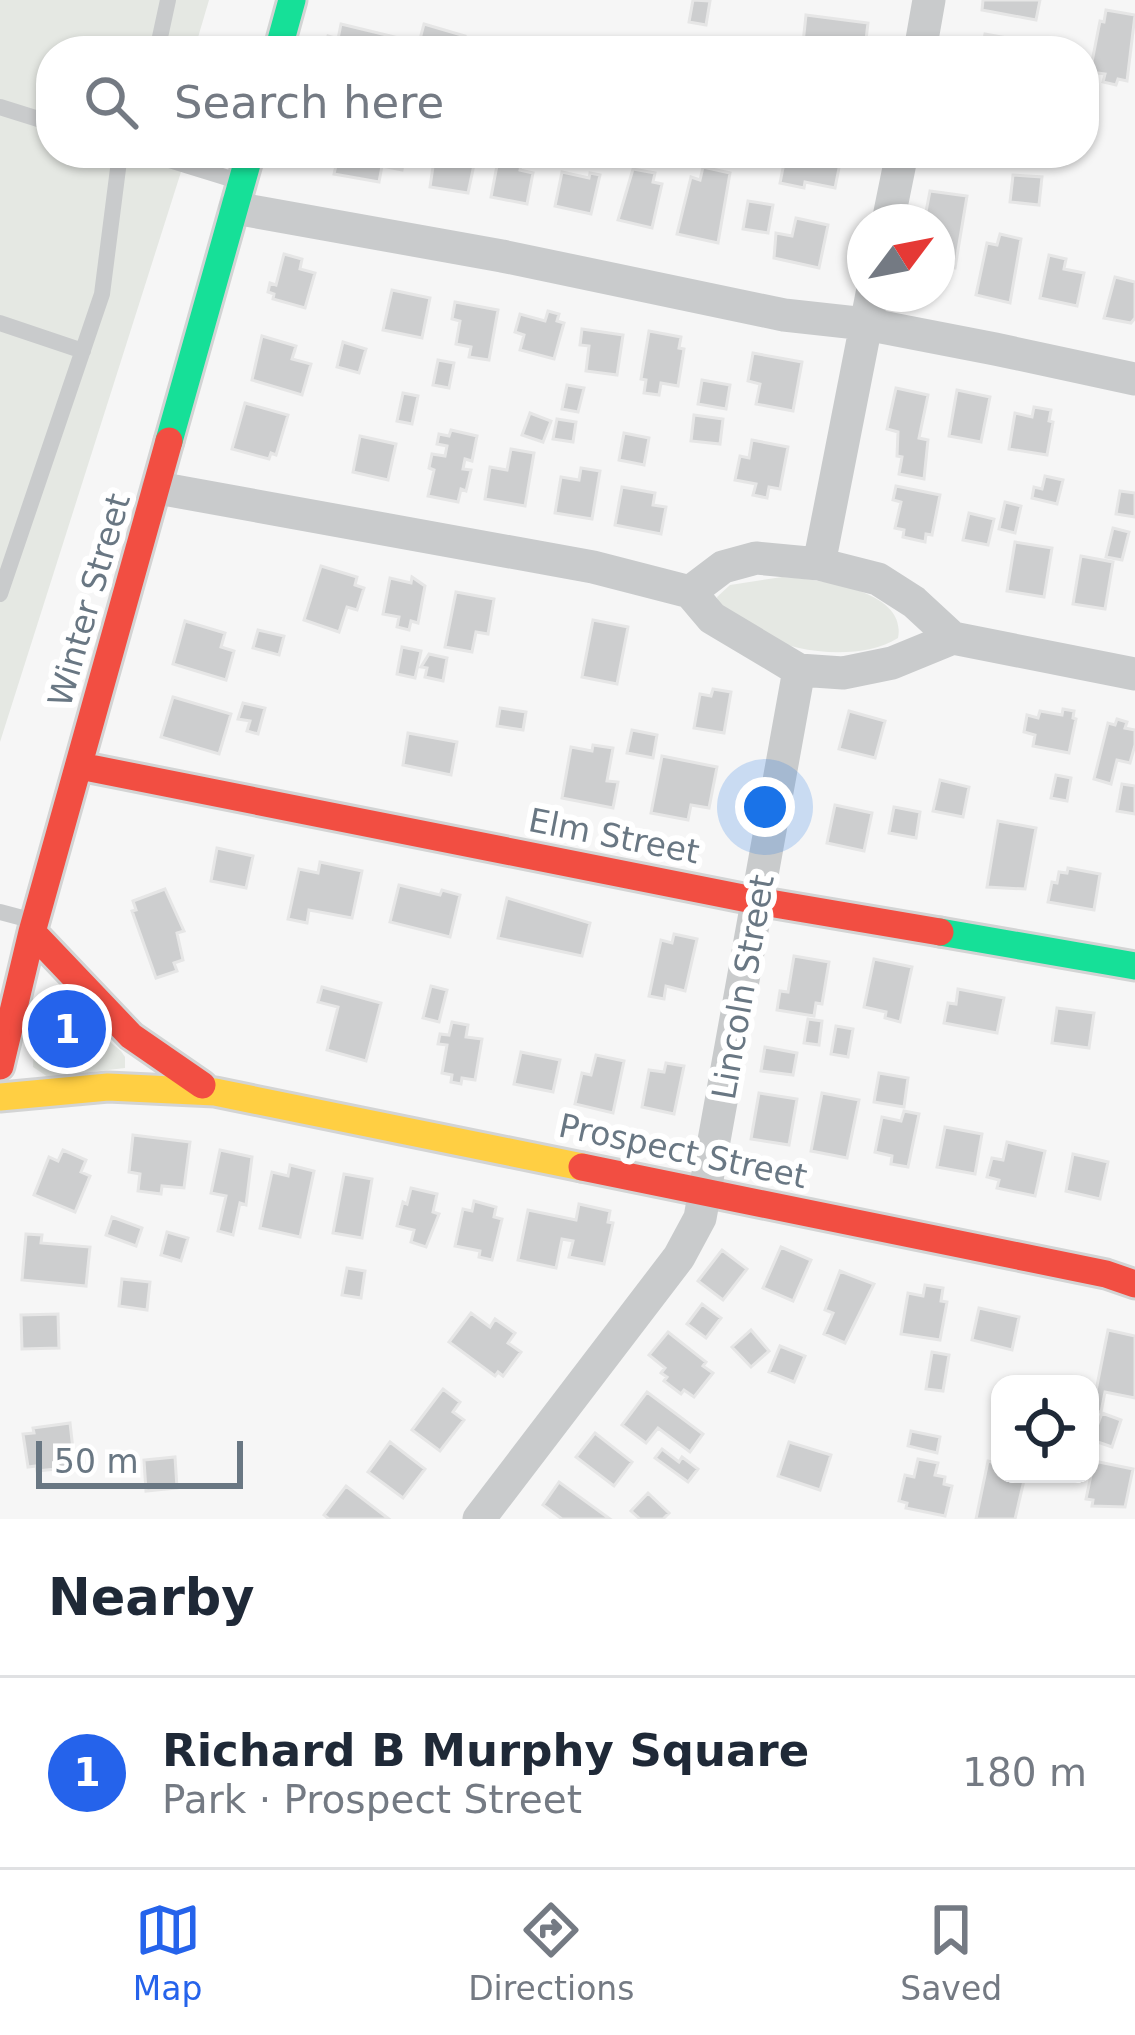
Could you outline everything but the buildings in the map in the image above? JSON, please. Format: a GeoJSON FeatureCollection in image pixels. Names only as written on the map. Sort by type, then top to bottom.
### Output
{"type":"FeatureCollection","features":[{"type":"Feature","properties":{"kind":"street"},"geometry":{"type":"LineString","coordinates":[[282,36],[292,0]]}},
{"type":"Feature","properties":{"kind":"street"},"geometry":{"type":"LineString","coordinates":[[923,36],[929,0]]}},
{"type":"Feature","properties":{"kind":"street","name":"Winter Street"},"geometry":{"type":"LineString","coordinates":[[0,1062],[33,927],[246,168]]}},
{"type":"Feature","properties":{"kind":"street"},"geometry":{"type":"LineString","coordinates":[[892,204],[899,168]]}},
{"type":"Feature","properties":{"kind":"street"},"geometry":{"type":"LineString","coordinates":[[238,195],[784,315],[847,311]]}},
{"type":"Feature","properties":{"kind":"street"},"geometry":{"type":"LineString","coordinates":[[819,564],[868,312]]}},
{"type":"Feature","properties":{"kind":"street"},"geometry":{"type":"LineString","coordinates":[[880,312],[1135,379]]}},
{"type":"Feature","properties":{"kind":"street"},"geometry":{"type":"LineString","coordinates":[[158,488],[593,567],[690,592],[712,618],[799,670],[842,673],[892,663],[953,638]]}},
{"type":"Feature","properties":{"kind":"street"},"geometry":{"type":"LineString","coordinates":[[690,592],[724,567],[756,559],[819,564],[878,579],[914,602],[953,638],[1135,674]]}},
{"type":"Feature","properties":{"kind":"street","name":"Lincoln Street"},"geometry":{"type":"LineString","coordinates":[[479,1519],[679,1257],[700,1218],[799,670]]}},
{"type":"Feature","properties":{"kind":"street","name":"Elm Street"},"geometry":{"type":"LineString","coordinates":[[80,766],[758,901],[1006,940],[1135,966]]}},
{"type":"Feature","properties":{"kind":"street","name":"Prospect Street"},"geometry":{"type":"LineString","coordinates":[[33,927],[108,1017],[145,1050],[215,1092]]}},
{"type":"Feature","properties":{"kind":"street","name":"Prospect Street"},"geometry":{"type":"LineString","coordinates":[[0,1097],[91,1086],[172,1086],[215,1092],[1106,1274],[1135,1284]]}},
{"type":"Feature","properties":{"kind":"lane"},"geometry":{"type":"LineString","coordinates":[[161,36],[169,0]]}},
{"type":"Feature","properties":{"kind":"lane"},"geometry":{"type":"LineString","coordinates":[[0,106],[36,118]]}},
{"type":"Feature","properties":{"kind":"lane"},"geometry":{"type":"LineString","coordinates":[[0,594],[102,294],[118,168]]}},
{"type":"Feature","properties":{"kind":"lane"},"geometry":{"type":"LineString","coordinates":[[180,168],[238,195]]}},
{"type":"Feature","properties":{"kind":"lane"},"geometry":{"type":"LineString","coordinates":[[0,323],[83,351]]}},
{"type":"Feature","properties":{"kind":"lane"},"geometry":{"type":"LineString","coordinates":[[0,912],[33,927]]}},
{"type":"Feature","properties":{"kind":"shaded area"},"geometry":{"type":"Polygon","coordinates":[[[0,0],[209,0],[198,36],[36,36],[36,168],[182,168],[0,742],[0,0]]]}},
{"type":"Feature","properties":{"kind":"shaded area"},"geometry":{"type":"Polygon","coordinates":[[[782,577],[836,584],[875,598],[897,621],[898,638],[866,650],[809,650],[757,633],[718,603],[717,597],[730,585],[782,577]]]}},
{"type":"Feature","properties":{"kind":"shaded area"},"geometry":{"type":"Polygon","coordinates":[[[56,1007],[69,1008],[121,1051],[125,1068],[48,1077],[33,1067],[41,1026],[56,1007]]]}},
{"type":"Feature","properties":{"kind":"traffic: fast"},"geometry":{"type":"LineString","coordinates":[[282,36],[292,0]]}},
{"type":"Feature","properties":{"kind":"traffic: fast"},"geometry":{"type":"LineString","coordinates":[[169,441],[246,168]]}},
{"type":"Feature","properties":{"kind":"traffic: fast"},"geometry":{"type":"LineString","coordinates":[[940,932],[1135,966]]}},
{"type":"Feature","properties":{"kind":"traffic: slow"},"geometry":{"type":"LineString","coordinates":[[0,1097],[108,1087],[215,1092],[582,1167]]}},
{"type":"Feature","properties":{"kind":"traffic: jam"},"geometry":{"type":"LineString","coordinates":[[0,1066],[32,932],[169,441]]}},
{"type":"Feature","properties":{"kind":"traffic: jam"},"geometry":{"type":"LineString","coordinates":[[80,766],[758,901],[940,932]]}},
{"type":"Feature","properties":{"kind":"traffic: jam"},"geometry":{"type":"LineString","coordinates":[[32,932],[131,1036],[202,1085]]}},
{"type":"Feature","properties":{"kind":"traffic: jam"},"geometry":{"type":"LineString","coordinates":[[582,1167],[1106,1274],[1135,1284]]}},
{"type":"Feature","properties":{"kind":"place","name":"Richard B Murphy Square"},"geometry":{"type":"Point","coordinates":[67,1029]}}]}
